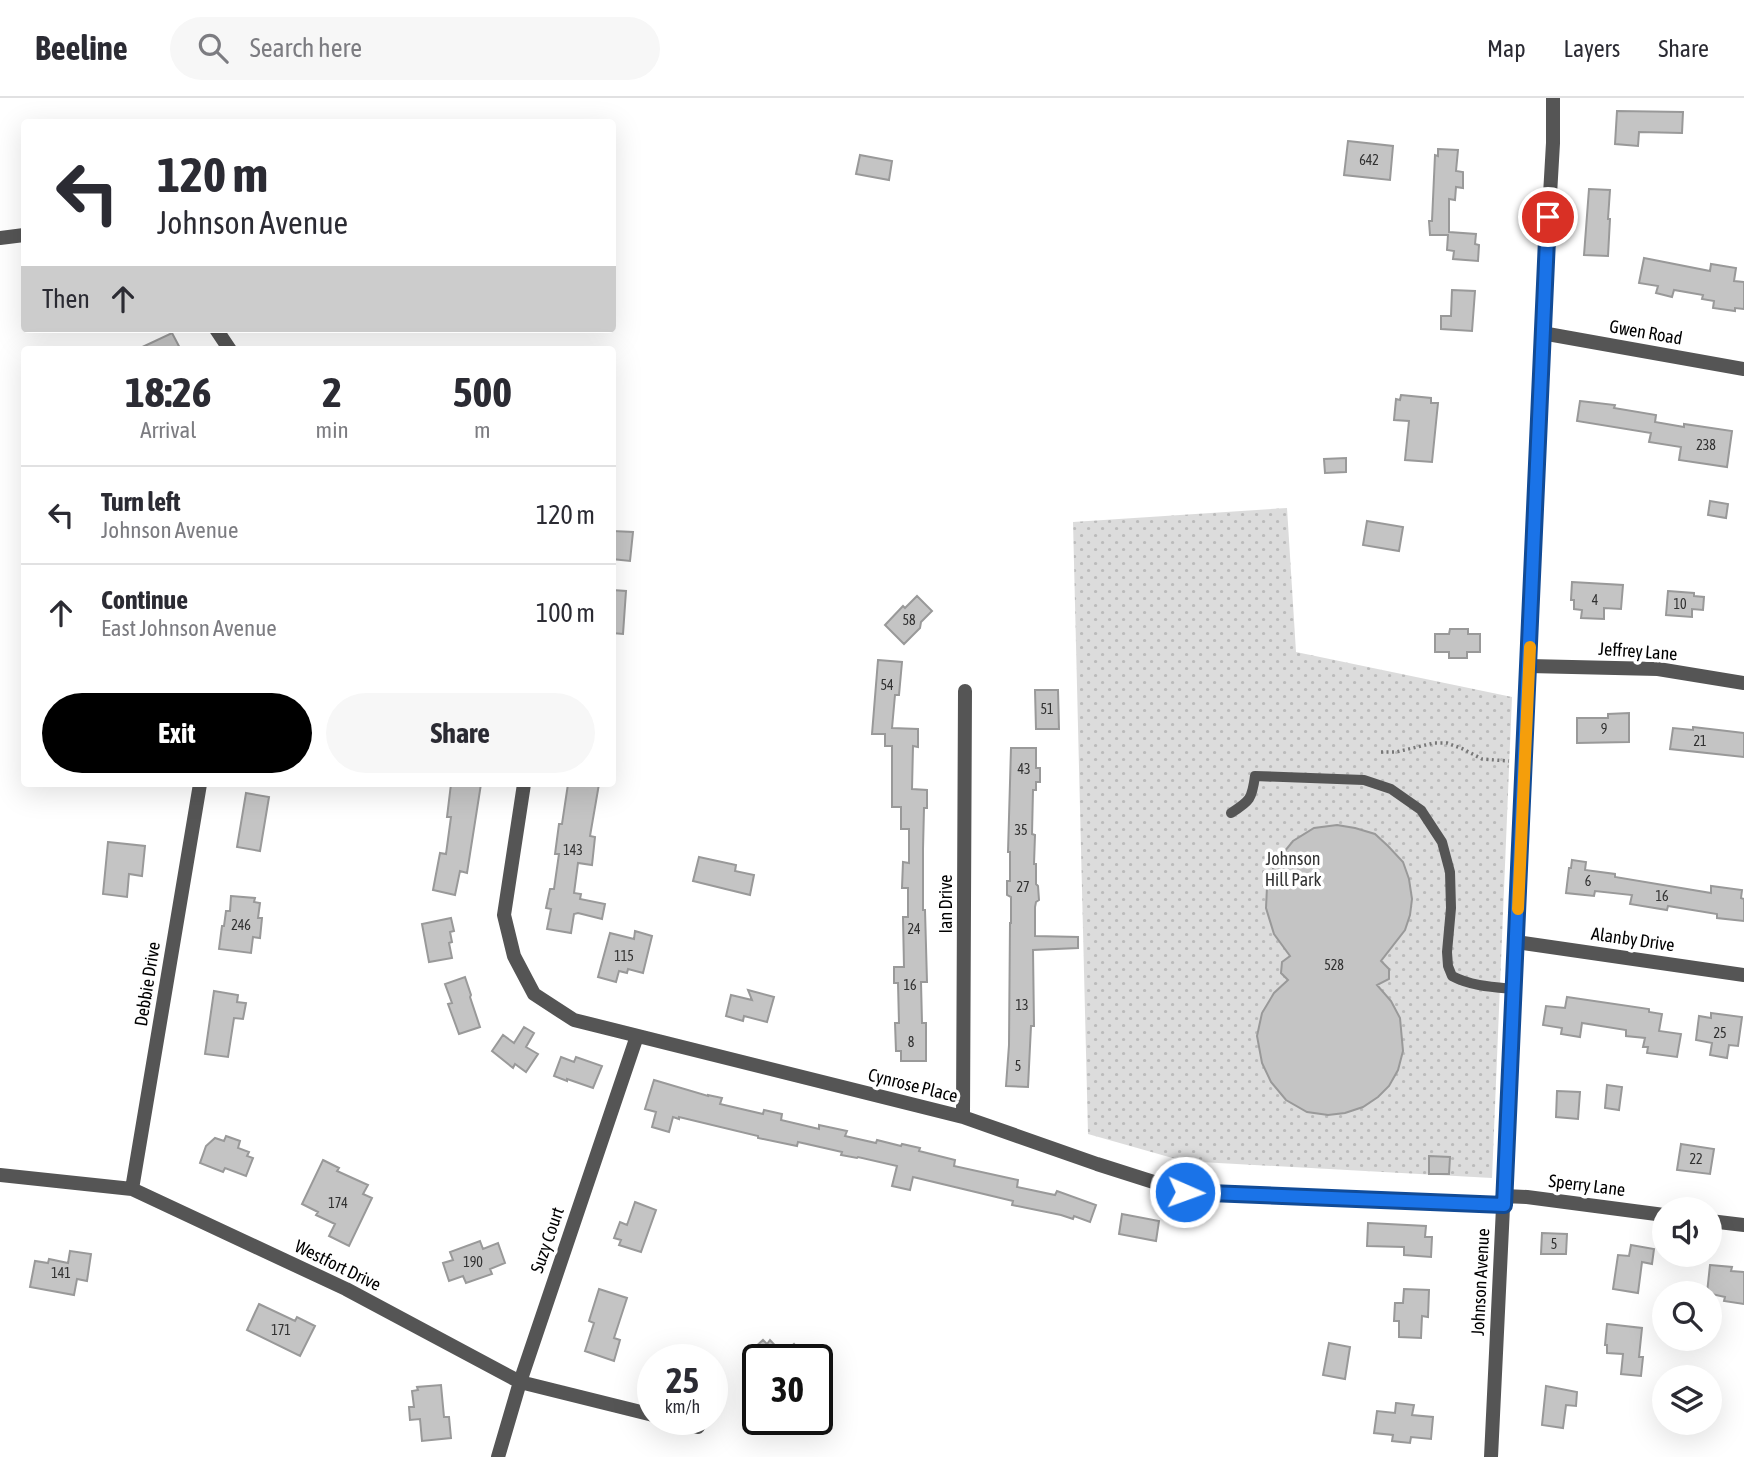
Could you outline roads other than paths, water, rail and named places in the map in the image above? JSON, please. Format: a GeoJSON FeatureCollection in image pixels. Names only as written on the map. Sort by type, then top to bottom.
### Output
{"type":"FeatureCollection","features":[{"type":"Feature","properties":{"kind":"street","name":"Johnson Avenue"},"geometry":{"type":"LineString","coordinates":[[1491,1457],[1525,762],[1553,98]]}},
{"type":"Feature","properties":{"kind":"street"},"geometry":{"type":"LineString","coordinates":[[0,237],[21,235]]}},
{"type":"Feature","properties":{"kind":"street","name":"Gwen Road"},"geometry":{"type":"LineString","coordinates":[[1542,333],[1744,369]]}},
{"type":"Feature","properties":{"kind":"street","name":"Jeffrey Lane"},"geometry":{"type":"LineString","coordinates":[[1529,666],[1658,669],[1744,683]]}},
{"type":"Feature","properties":{"kind":"street","name":"Ian Drive"},"geometry":{"type":"LineString","coordinates":[[963,1117],[965,691]]}},
{"type":"Feature","properties":{"kind":"street","name":"Debbie Drive"},"geometry":{"type":"LineString","coordinates":[[132,1189],[199,787]]}},
{"type":"Feature","properties":{"kind":"street","name":"Cynrose Place"},"geometry":{"type":"LineString","coordinates":[[524,787],[504,915],[514,956],[534,994],[574,1020],[963,1117],[1185,1192],[1504,1200]]}},
{"type":"Feature","properties":{"kind":"street","name":"Alanby Drive"},"geometry":{"type":"LineString","coordinates":[[1516,942],[1744,975]]}},
{"type":"Feature","properties":{"kind":"street","name":"Suzy Court"},"geometry":{"type":"LineString","coordinates":[[498,1457],[520,1382],[638,1036]]}},
{"type":"Feature","properties":{"kind":"street","name":"Westfort Drive"},"geometry":{"type":"LineString","coordinates":[[0,1175],[132,1189],[346,1289],[520,1382],[637,1411]]}},
{"type":"Feature","properties":{"kind":"street","name":"Sperry Lane"},"geometry":{"type":"LineString","coordinates":[[1504,1200],[1527,1197],[1652,1213]]}},
{"type":"Feature","properties":{"kind":"street"},"geometry":{"type":"LineString","coordinates":[[1722,1222],[1744,1225]]}},
{"type":"Feature","properties":{"kind":"lane"},"geometry":{"type":"LineString","coordinates":[[1231,813],[1245,805],[1252,794],[1255,776],[1364,780],[1391,789],[1421,810],[1442,842],[1450,872],[1451,908],[1447,952],[1452,976],[1476,985],[1514,989]]}},
{"type":"Feature","properties":{"kind":"park label","name":"Johnson Hill Park"},"geometry":{"type":"Point","coordinates":[1293,868]}}]}
